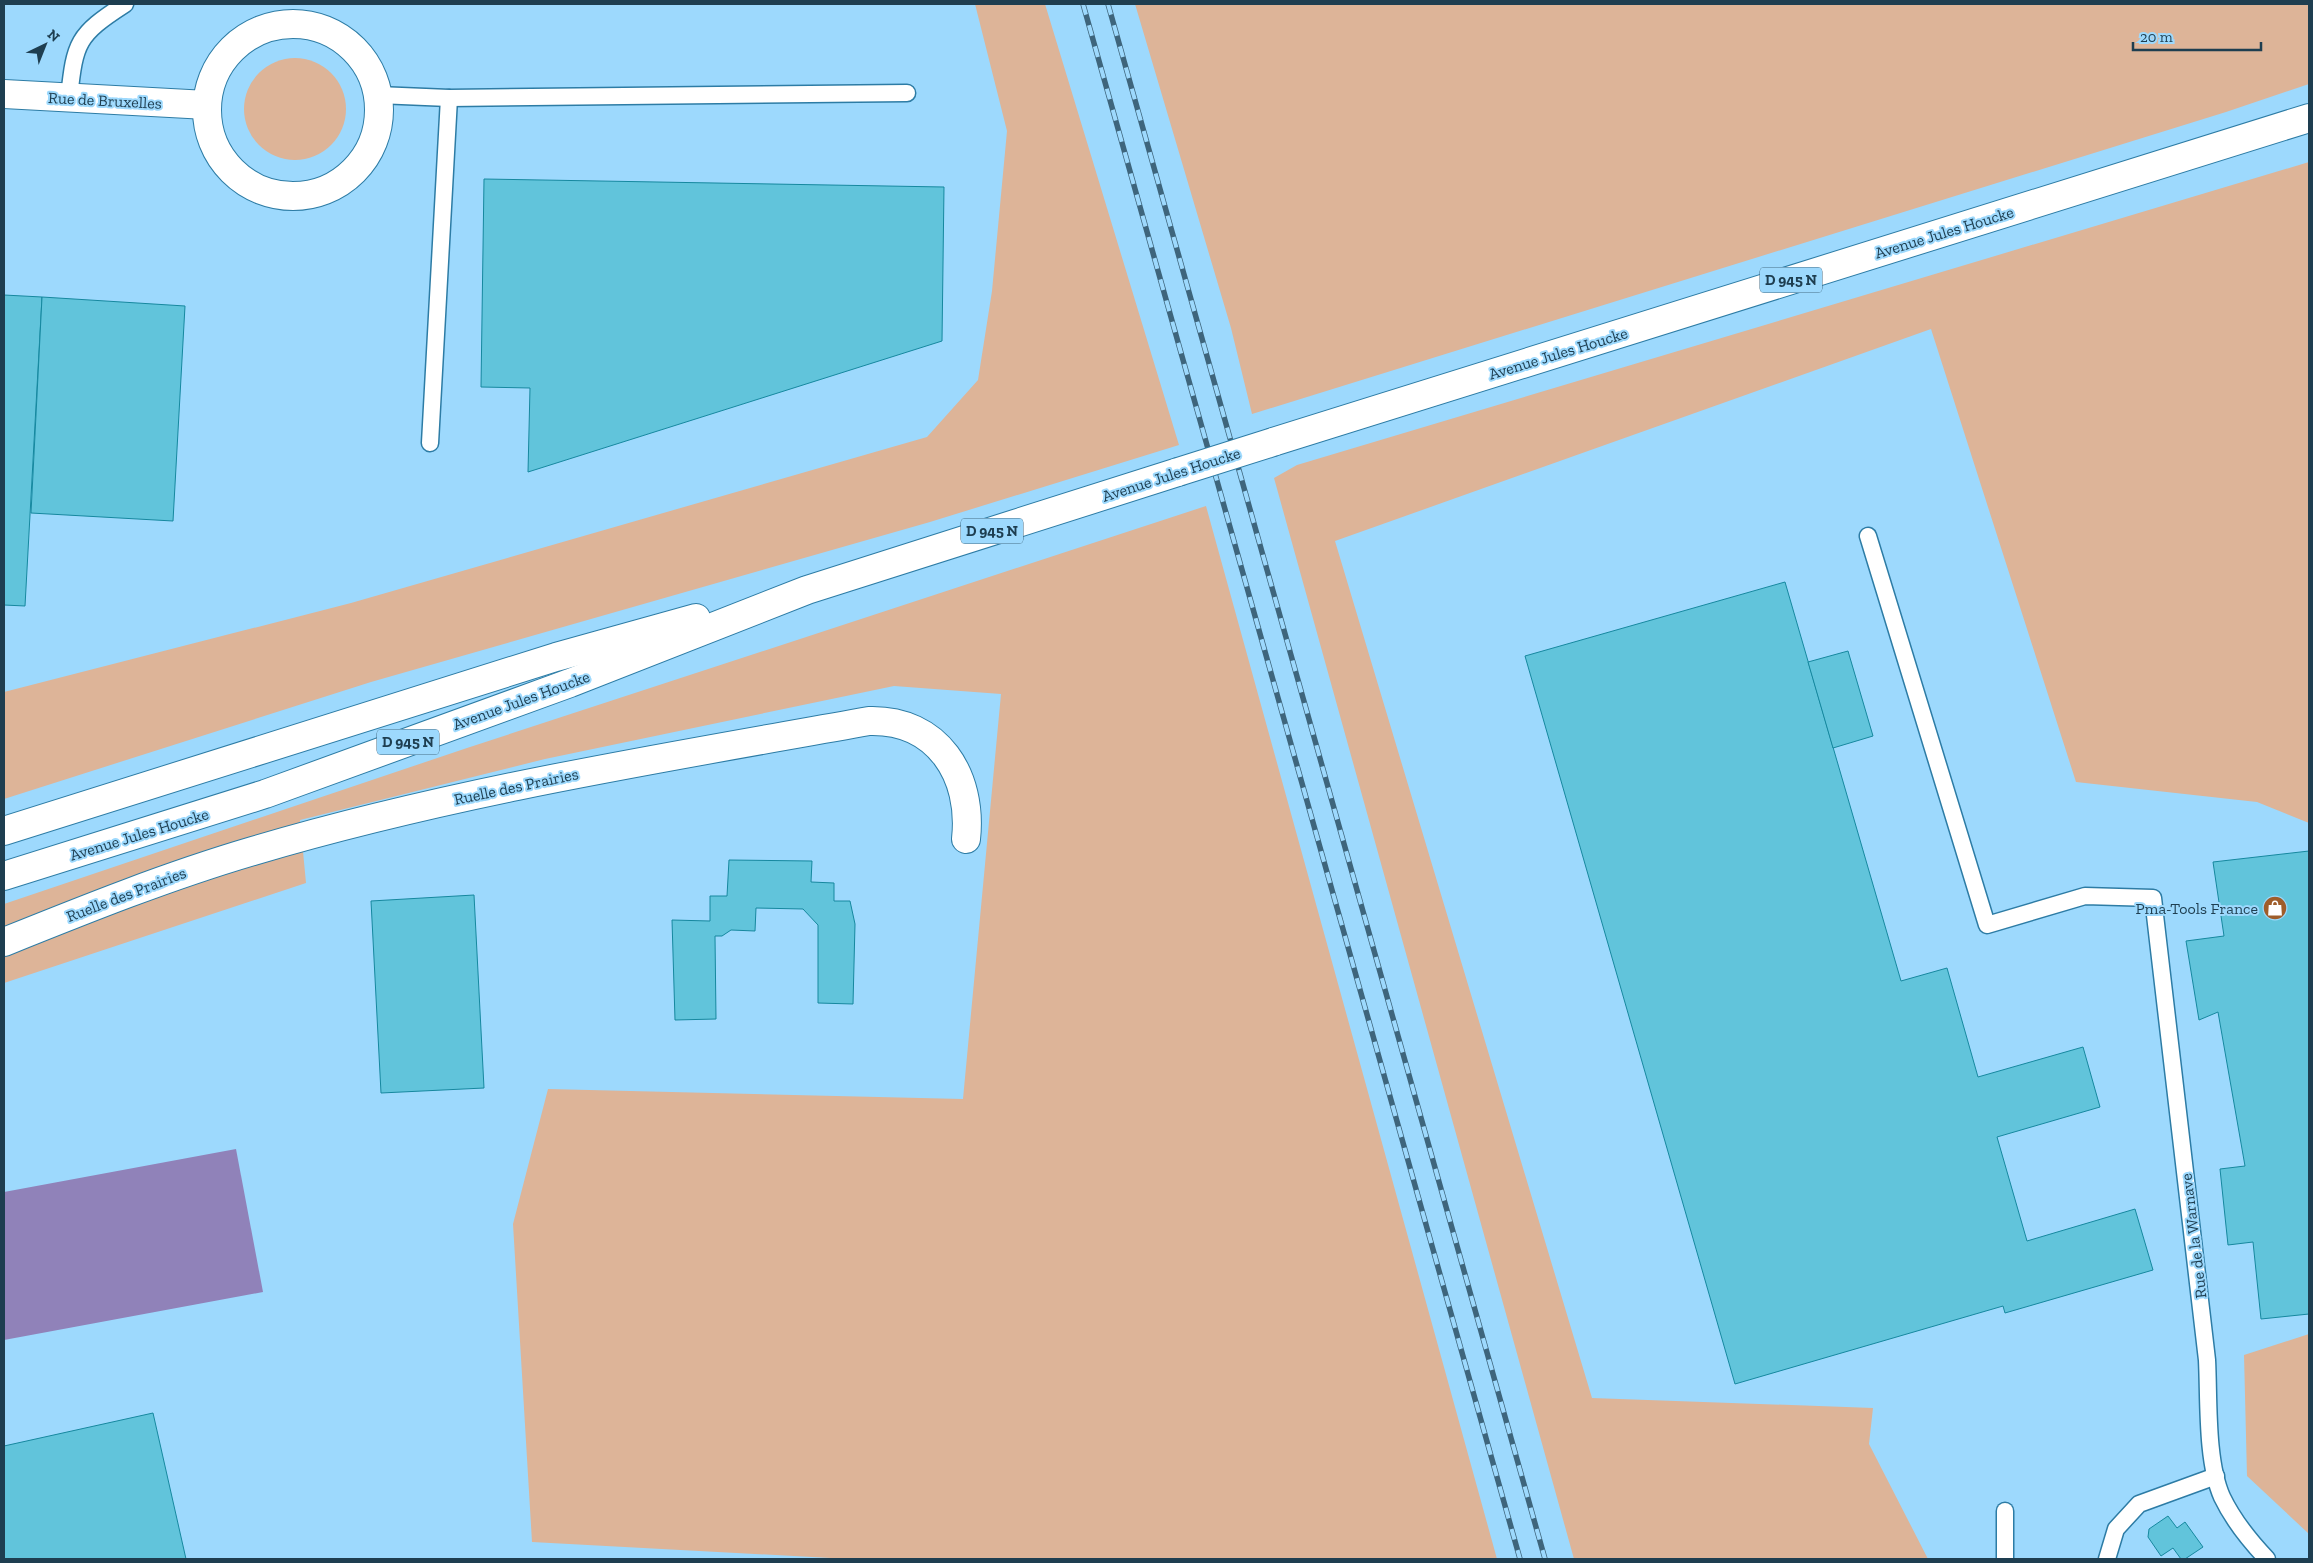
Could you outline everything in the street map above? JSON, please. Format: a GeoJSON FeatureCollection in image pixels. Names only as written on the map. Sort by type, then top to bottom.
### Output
{"type":"FeatureCollection","features":[{"type":"Feature","properties":{"kind":"main road"},"geometry":{"type":"LineString","coordinates":[[304,24],[334,34],[346,42],[367,66],[378,96],[377,130],[363,160],[352,173],[338,183],[323,191],[307,195],[289,196],[257,188],[229,168],[212,139],[207,122],[207,105],[214,74],[231,49],[243,39],[257,31],[272,26],[304,24]]}},
{"type":"Feature","properties":{"kind":"main road","name":"Rue de Bruxelles"},"geometry":{"type":"LineString","coordinates":[[4,94],[207,105]]}},
{"type":"Feature","properties":{"kind":"main road","name":"Avenue Jules Houcke"},"geometry":{"type":"LineString","coordinates":[[4,831],[606,641],[806,590],[2309,118]]}},
{"type":"Feature","properties":{"kind":"main road","name":"Avenue Jules Houcke"},"geometry":{"type":"LineString","coordinates":[[4,876],[265,794],[570,683],[806,590]]}},
{"type":"Feature","properties":{"kind":"main road","name":"Ruelle des Prairies"},"geometry":{"type":"LineString","coordinates":[[4,942],[143,887],[219,861],[459,797],[540,780],[869,720],[886,720],[903,724],[919,732],[936,745],[950,762],[960,780],[966,799],[968,818],[966,840]]}},
{"type":"Feature","properties":{"kind":"lane"},"geometry":{"type":"LineString","coordinates":[[69,97],[73,60],[77,47],[85,34],[125,4]]}},
{"type":"Feature","properties":{"kind":"lane"},"geometry":{"type":"LineString","coordinates":[[378,96],[449,98],[908,93]]}},
{"type":"Feature","properties":{"kind":"lane"},"geometry":{"type":"LineString","coordinates":[[430,444],[449,98]]}},
{"type":"Feature","properties":{"kind":"lane","name":"Rue de la Warnave"},"geometry":{"type":"LineString","coordinates":[[1868,536],[1987,925],[2085,896],[2153,898],[2207,1360],[2210,1428],[2216,1476],[2222,1495],[2233,1518],[2267,1559]]}},
{"type":"Feature","properties":{"kind":"lane"},"geometry":{"type":"LineString","coordinates":[[2107,1559],[2116,1529],[2139,1504],[2216,1476]]}},
{"type":"Feature","properties":{"kind":"lane"},"geometry":{"type":"LineString","coordinates":[[2005,1511],[2005,1559]]}},
{"type":"Feature","properties":{"kind":"shaded area"},"geometry":{"type":"Polygon","coordinates":[[[975,4],[1045,4],[1179,445],[930,522],[371,682],[4,799],[4,692],[351,603],[927,437],[978,380],[992,291],[1007,131],[975,4]]]}},
{"type":"Feature","properties":{"kind":"shaded area"},"geometry":{"type":"Polygon","coordinates":[[[1135,4],[2309,4],[2309,84],[2226,112],[1252,414],[1231,328],[1135,4]]]}},
{"type":"Feature","properties":{"kind":"shaded area"},"geometry":{"type":"Polygon","coordinates":[[[295,58],[314,62],[331,73],[342,90],[346,109],[342,128],[331,145],[314,156],[295,160],[276,156],[259,145],[248,128],[244,109],[248,90],[259,73],[276,62],[295,58]]]}},
{"type":"Feature","properties":{"kind":"shaded area"},"geometry":{"type":"Polygon","coordinates":[[[2309,162],[2309,823],[2257,802],[2076,782],[1931,329],[1335,541],[1592,1398],[1873,1408],[1869,1444],[1928,1559],[1574,1559],[1274,478],[1297,465],[2309,162]]]}},
{"type":"Feature","properties":{"kind":"shaded area"},"geometry":{"type":"Polygon","coordinates":[[[1206,506],[1497,1559],[849,1559],[532,1542],[513,1224],[548,1089],[963,1099],[1001,694],[894,686],[545,759],[300,820],[306,883],[4,983],[4,904],[467,748],[1206,506]]]}},
{"type":"Feature","properties":{"kind":"shaded area"},"geometry":{"type":"Polygon","coordinates":[[[236,1149],[263,1292],[4,1340],[4,1192],[236,1149]]]}},
{"type":"Feature","properties":{"kind":"shaded area"},"geometry":{"type":"Polygon","coordinates":[[[2309,1334],[2309,1534],[2247,1476],[2244,1355],[2309,1334]]]}},
{"type":"Feature","properties":{"kind":"building"},"geometry":{"type":"Polygon","coordinates":[[[484,179],[944,187],[942,341],[528,472],[530,388],[481,387],[484,179]]]}},
{"type":"Feature","properties":{"kind":"building"},"geometry":{"type":"Polygon","coordinates":[[[4,295],[42,297],[25,606],[4,605],[4,295]]]}},
{"type":"Feature","properties":{"kind":"building"},"geometry":{"type":"Polygon","coordinates":[[[42,297],[185,306],[173,521],[31,513],[42,297]]]}},
{"type":"Feature","properties":{"kind":"building"},"geometry":{"type":"Polygon","coordinates":[[[1785,582],[1901,981],[1947,968],[1978,1077],[2083,1047],[2100,1107],[1997,1137],[2027,1241],[2135,1209],[2153,1270],[2005,1313],[2003,1306],[1735,1384],[1525,656],[1785,582]]]}},
{"type":"Feature","properties":{"kind":"building"},"geometry":{"type":"Polygon","coordinates":[[[1848,651],[1873,736],[1833,748],[1808,662],[1848,651]]]}},
{"type":"Feature","properties":{"kind":"building"},"geometry":{"type":"Polygon","coordinates":[[[2309,851],[2309,1314],[2261,1319],[2253,1242],[2228,1245],[2220,1169],[2245,1166],[2218,1012],[2199,1020],[2186,941],[2224,936],[2213,862],[2309,851]]]}},
{"type":"Feature","properties":{"kind":"building"},"geometry":{"type":"Polygon","coordinates":[[[729,860],[812,861],[811,882],[834,883],[834,901],[850,901],[855,924],[853,1004],[818,1003],[818,925],[803,909],[756,908],[755,931],[731,930],[722,936],[715,936],[716,1019],[675,1020],[672,920],[710,921],[710,896],[727,896],[729,860]]]}},
{"type":"Feature","properties":{"kind":"building"},"geometry":{"type":"Polygon","coordinates":[[[474,895],[484,1088],[381,1093],[371,901],[474,895]]]}},
{"type":"Feature","properties":{"kind":"building"},"geometry":{"type":"Polygon","coordinates":[[[153,1413],[186,1559],[4,1559],[4,1446],[153,1413]]]}},
{"type":"Feature","properties":{"kind":"building"},"geometry":{"type":"Polygon","coordinates":[[[2168,1516],[2177,1528],[2185,1522],[2203,1547],[2185,1559],[2181,1559],[2173,1548],[2161,1556],[2148,1537],[2149,1529],[2168,1516]]]}},
{"type":"Feature","properties":{"kind":"railway"},"geometry":{"type":"LineString","coordinates":[[1083,4],[1520,1559]]}},
{"type":"Feature","properties":{"kind":"railway"},"geometry":{"type":"LineString","coordinates":[[1108,4],[1545,1559]]}},
{"type":"Feature","properties":{"kind":"place","name":"Pma-Tools France"},"geometry":{"type":"Point","coordinates":[2275,908]}}]}
